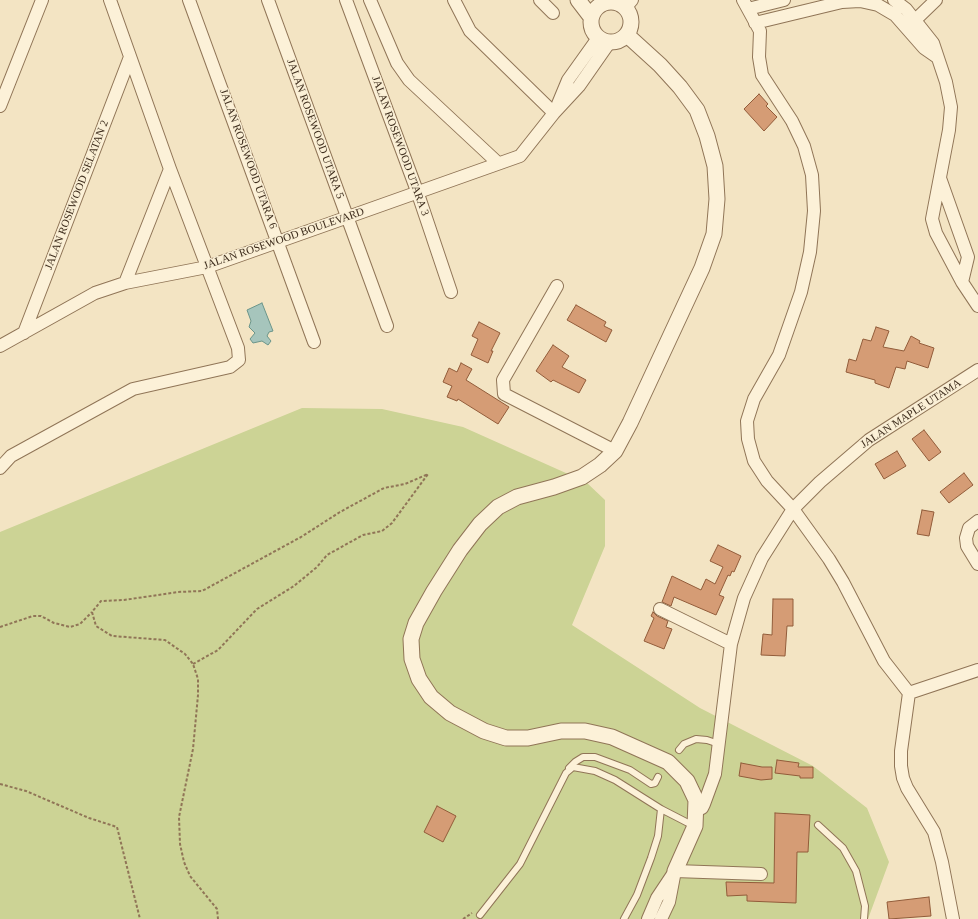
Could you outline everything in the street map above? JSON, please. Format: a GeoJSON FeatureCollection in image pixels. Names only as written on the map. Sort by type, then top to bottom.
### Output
{"type":"FeatureCollection","features":[{"type":"Feature","properties":{"kind":"street"},"geometry":{"type":"LineString","coordinates":[[0,106],[42,0]]}},
{"type":"Feature","properties":{"kind":"street"},"geometry":{"type":"LineString","coordinates":[[0,468],[11,456],[133,389],[230,367],[239,360],[238,348],[170,169],[110,0]]}},
{"type":"Feature","properties":{"kind":"street","name":"JALAN ROSEWOOD UTARA 6"},"geometry":{"type":"LineString","coordinates":[[189,0],[314,342]]}},
{"type":"Feature","properties":{"kind":"street","name":"JALAN ROSEWOOD UTARA 5"},"geometry":{"type":"LineString","coordinates":[[268,0],[387,326]]}},
{"type":"Feature","properties":{"kind":"street","name":"JALAN ROSEWOOD UTARA 3"},"geometry":{"type":"LineString","coordinates":[[346,0],[417,192],[451,292]]}},
{"type":"Feature","properties":{"kind":"street"},"geometry":{"type":"LineString","coordinates":[[370,0],[397,63],[409,80],[498,163]]}},
{"type":"Feature","properties":{"kind":"street"},"geometry":{"type":"LineString","coordinates":[[454,0],[470,31],[554,113]]}},
{"type":"Feature","properties":{"kind":"street"},"geometry":{"type":"LineString","coordinates":[[540,0],[553,13]]}},
{"type":"Feature","properties":{"kind":"street"},"geometry":{"type":"LineString","coordinates":[[578,0],[592,17]]}},
{"type":"Feature","properties":{"kind":"street"},"geometry":{"type":"LineString","coordinates":[[784,0],[745,5],[760,31],[759,57],[762,75],[792,121],[804,146],[812,175],[814,211],[810,252],[801,292],[779,355],[754,399],[747,422],[748,439],[754,461],[767,481],[793,509],[843,582],[884,661],[909,693],[901,751],[903,778],[907,788],[934,832],[939,846],[953,919]]}},
{"type":"Feature","properties":{"kind":"street"},"geometry":{"type":"LineString","coordinates":[[894,0],[906,10],[911,24]]}},
{"type":"Feature","properties":{"kind":"street"},"geometry":{"type":"LineString","coordinates":[[911,24],[936,0]]}},
{"type":"Feature","properties":{"kind":"street"},"geometry":{"type":"LineString","coordinates":[[602,2],[629,4],[631,21],[627,35],[622,40],[603,40],[592,28],[592,17],[594,11],[602,2]]}},
{"type":"Feature","properties":{"kind":"street"},"geometry":{"type":"LineString","coordinates":[[755,23],[842,2],[860,2],[878,5],[911,24],[933,43],[946,82],[951,107],[949,130],[932,219],[936,233],[962,282],[978,306]]}},
{"type":"Feature","properties":{"kind":"street"},"geometry":{"type":"LineString","coordinates":[[627,35],[660,65],[680,87],[697,110],[715,166],[717,199],[714,234],[702,268],[615,451],[600,465],[582,477],[554,487],[517,497],[498,507],[480,524],[441,579],[416,623],[411,639],[412,659],[419,679],[431,697],[450,713],[484,731],[506,738],[528,738],[561,731],[585,731],[612,737],[668,762],[687,781],[696,800],[695,826],[675,871],[657,898],[648,919]]}},
{"type":"Feature","properties":{"kind":"street","name":"JALAN ROSEWOOD BOULEVARD"},"geometry":{"type":"LineString","coordinates":[[0,346],[95,292],[125,283],[207,267],[347,216],[520,156],[554,113],[579,86],[603,40]]}},
{"type":"Feature","properties":{"kind":"street","name":"JALAN ROSEWOOD SELATAN 2"},"geometry":{"type":"LineString","coordinates":[[24,332],[130,57]]}},
{"type":"Feature","properties":{"kind":"street"},"geometry":{"type":"LineString","coordinates":[[125,283],[170,169]]}},
{"type":"Feature","properties":{"kind":"street"},"geometry":{"type":"LineString","coordinates":[[940,177],[968,257],[962,282]]}},
{"type":"Feature","properties":{"kind":"street"},"geometry":{"type":"LineString","coordinates":[[557,286],[503,380],[504,394],[615,451]]}},
{"type":"Feature","properties":{"kind":"street","name":"JALAN MAPLE UTAMA"},"geometry":{"type":"LineString","coordinates":[[696,811],[702,808],[713,784],[730,644],[744,598],[757,569],[793,509],[820,482],[869,440],[978,370]]}},
{"type":"Feature","properties":{"kind":"street"},"geometry":{"type":"LineString","coordinates":[[978,521],[969,528],[966,538],[967,546],[978,564]]}},
{"type":"Feature","properties":{"kind":"street"},"geometry":{"type":"LineString","coordinates":[[660,609],[730,644]]}},
{"type":"Feature","properties":{"kind":"street"},"geometry":{"type":"LineString","coordinates":[[909,693],[978,670]]}},
{"type":"Feature","properties":{"kind":"street"},"geometry":{"type":"LineString","coordinates":[[675,871],[716,874],[761,874]]}},
{"type":"Feature","properties":{"kind":"street"},"geometry":{"type":"LineString","coordinates":[[661,919],[669,902],[675,871]]}},
{"type":"Feature","properties":{"kind":"lane"},"geometry":{"type":"LineString","coordinates":[[679,750],[684,744],[696,739],[707,740],[719,744]]}},
{"type":"Feature","properties":{"kind":"lane"},"geometry":{"type":"LineString","coordinates":[[480,915],[520,864],[566,773],[575,762],[583,757],[595,757],[630,770],[651,784],[655,783],[658,777]]}},
{"type":"Feature","properties":{"kind":"lane"},"geometry":{"type":"LineString","coordinates":[[566,773],[573,767],[595,772],[615,780],[661,809],[695,826]]}},
{"type":"Feature","properties":{"kind":"lane"},"geometry":{"type":"LineString","coordinates":[[624,919],[637,896],[651,858],[658,836],[661,809]]}},
{"type":"Feature","properties":{"kind":"lane"},"geometry":{"type":"LineString","coordinates":[[818,825],[843,848],[856,870],[865,906],[864,919]]}},
{"type":"Feature","properties":{"kind":"path"},"geometry":{"type":"LineString","coordinates":[[0,627],[33,616],[41,616],[54,623],[70,627],[80,624],[101,601],[124,600],[178,592],[202,591],[301,537],[340,512],[384,488],[405,484],[428,474],[392,523],[382,531],[363,535],[327,555],[316,567],[294,586],[257,609],[218,650],[193,664]]}},
{"type":"Feature","properties":{"kind":"path"},"geometry":{"type":"LineString","coordinates":[[92,612],[96,626],[112,636],[165,640],[185,654],[193,664],[198,679],[198,694],[193,749],[180,817],[180,844],[184,862],[190,876],[217,909],[218,919]]}},
{"type":"Feature","properties":{"kind":"path"},"geometry":{"type":"LineString","coordinates":[[0,784],[26,791],[89,818],[117,827],[140,919]]}},
{"type":"Feature","properties":{"kind":"green space"},"geometry":{"type":"Polygon","coordinates":[[[302,408],[382,409],[463,427],[586,482],[605,500],[605,546],[572,625],[700,708],[813,766],[867,808],[889,862],[868,919],[0,919],[0,532],[302,408]]]}},
{"type":"Feature","properties":{"kind":"water"},"geometry":{"type":"Polygon","coordinates":[[[262,303],[273,331],[269,332],[267,336],[271,341],[268,345],[262,341],[253,343],[250,339],[255,333],[249,327],[251,321],[247,310],[262,303]]]}},
{"type":"Feature","properties":{"kind":"building"},"geometry":{"type":"Polygon","coordinates":[[[759,94],[768,104],[766,106],[777,117],[764,131],[744,109],[759,94]]]}},
{"type":"Feature","properties":{"kind":"building"},"geometry":{"type":"Polygon","coordinates":[[[576,305],[606,322],[604,326],[612,330],[606,342],[567,320],[576,305]]]}},
{"type":"Feature","properties":{"kind":"building"},"geometry":{"type":"Polygon","coordinates":[[[479,322],[500,333],[491,351],[493,351],[488,363],[471,355],[478,339],[472,336],[479,322]]]}},
{"type":"Feature","properties":{"kind":"building"},"geometry":{"type":"Polygon","coordinates":[[[876,327],[889,331],[883,347],[904,351],[911,336],[920,341],[919,343],[934,348],[928,368],[907,361],[905,369],[896,367],[889,388],[875,383],[875,380],[846,372],[849,359],[856,361],[863,339],[871,341],[876,327]]]}},
{"type":"Feature","properties":{"kind":"building"},"geometry":{"type":"Polygon","coordinates":[[[553,345],[569,356],[562,367],[586,380],[579,393],[553,380],[551,382],[536,371],[553,345]]]}},
{"type":"Feature","properties":{"kind":"building"},"geometry":{"type":"Polygon","coordinates":[[[461,363],[472,369],[466,380],[509,407],[498,424],[458,399],[457,401],[447,397],[452,386],[443,382],[449,368],[457,372],[461,363]]]}},
{"type":"Feature","properties":{"kind":"building"},"geometry":{"type":"Polygon","coordinates":[[[924,430],[941,452],[929,461],[912,439],[924,430]]]}},
{"type":"Feature","properties":{"kind":"building"},"geometry":{"type":"Polygon","coordinates":[[[897,451],[906,466],[884,479],[875,464],[897,451]]]}},
{"type":"Feature","properties":{"kind":"building"},"geometry":{"type":"Polygon","coordinates":[[[964,473],[973,485],[949,503],[940,492],[964,473]]]}},
{"type":"Feature","properties":{"kind":"building"},"geometry":{"type":"Polygon","coordinates":[[[922,510],[934,512],[929,536],[917,534],[922,510]]]}},
{"type":"Feature","properties":{"kind":"building"},"geometry":{"type":"Polygon","coordinates":[[[718,545],[741,556],[734,572],[732,571],[730,576],[728,575],[719,595],[724,597],[716,615],[674,597],[671,606],[662,602],[672,576],[701,590],[706,579],[715,584],[723,567],[710,561],[718,545]]]}},
{"type":"Feature","properties":{"kind":"building"},"geometry":{"type":"Polygon","coordinates":[[[773,599],[793,599],[793,626],[787,626],[785,656],[761,655],[763,634],[772,635],[773,599]]]}},
{"type":"Feature","properties":{"kind":"building"},"geometry":{"type":"Polygon","coordinates":[[[653,612],[657,616],[668,621],[666,627],[672,629],[664,649],[644,641],[654,618],[651,616],[653,612]]]}},
{"type":"Feature","properties":{"kind":"building"},"geometry":{"type":"Polygon","coordinates":[[[777,760],[799,763],[798,767],[813,767],[813,778],[800,778],[800,776],[775,773],[777,760]]]}},
{"type":"Feature","properties":{"kind":"building"},"geometry":{"type":"Polygon","coordinates":[[[741,763],[762,767],[772,767],[772,779],[761,780],[739,776],[741,763]]]}},
{"type":"Feature","properties":{"kind":"building"},"geometry":{"type":"Polygon","coordinates":[[[437,806],[456,816],[443,842],[424,832],[437,806]]]}},
{"type":"Feature","properties":{"kind":"building"},"geometry":{"type":"Polygon","coordinates":[[[775,813],[810,815],[808,852],[797,852],[796,903],[747,901],[747,895],[727,896],[726,882],[774,883],[775,813]]]}},
{"type":"Feature","properties":{"kind":"building"},"geometry":{"type":"Polygon","coordinates":[[[929,897],[931,916],[889,919],[887,902],[929,897]]]}}]}
